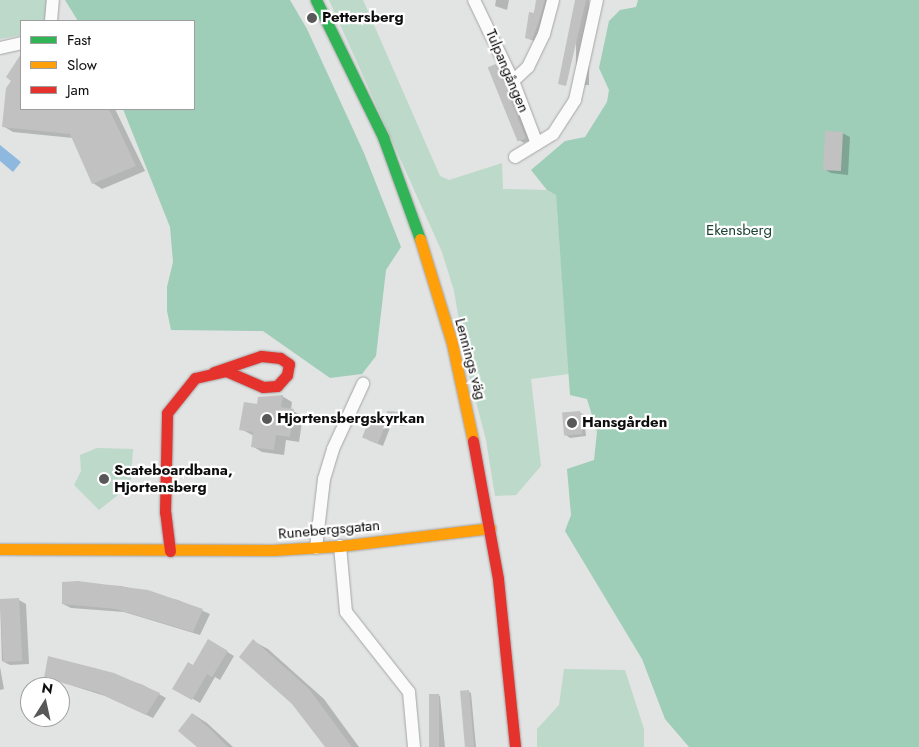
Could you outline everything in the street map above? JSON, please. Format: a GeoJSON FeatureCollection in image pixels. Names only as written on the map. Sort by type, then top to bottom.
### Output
{"type":"FeatureCollection","features":[{"type":"Feature","properties":{"kind":"street"},"geometry":{"type":"LineString","coordinates":[[51,20],[53,0]]}},
{"type":"Feature","properties":{"kind":"street","name":"Lennings väg"},"geometry":{"type":"LineString","coordinates":[[316,0],[383,137],[404,190],[452,343],[479,456],[498,579],[515,747]]}},
{"type":"Feature","properties":{"kind":"street","name":"Tulpangången"},"geometry":{"type":"LineString","coordinates":[[474,0],[513,81],[537,144]]}},
{"type":"Feature","properties":{"kind":"street"},"geometry":{"type":"LineString","coordinates":[[513,81],[528,67],[544,34],[553,0]]}},
{"type":"Feature","properties":{"kind":"street"},"geometry":{"type":"LineString","coordinates":[[515,157],[553,134],[575,100],[597,0]]}},
{"type":"Feature","properties":{"kind":"street"},"geometry":{"type":"LineString","coordinates":[[0,48],[20,43]]}},
{"type":"Feature","properties":{"kind":"street"},"geometry":{"type":"LineString","coordinates":[[170,551],[165,503],[167,413],[195,378],[261,356],[280,358],[289,364],[287,376],[277,386],[263,387],[226,371],[214,372]]}},
{"type":"Feature","properties":{"kind":"street"},"geometry":{"type":"LineString","coordinates":[[316,548],[324,479],[333,449],[363,384]]}},
{"type":"Feature","properties":{"kind":"street","name":"Runebergsgatan"},"geometry":{"type":"LineString","coordinates":[[0,549],[170,551],[316,548],[490,528]]}},
{"type":"Feature","properties":{"kind":"street"},"geometry":{"type":"LineString","coordinates":[[340,546],[346,612],[409,692],[414,747]]}},
{"type":"Feature","properties":{"kind":"green space"},"geometry":{"type":"Polygon","coordinates":[[[0,0],[55,0],[46,20],[20,20],[20,35],[0,39],[0,0]]]}},
{"type":"Feature","properties":{"kind":"green space"},"geometry":{"type":"Polygon","coordinates":[[[65,0],[290,0],[307,29],[364,153],[401,247],[386,270],[376,356],[362,374],[330,378],[263,331],[171,330],[167,311],[167,287],[173,262],[170,227],[123,110],[195,110],[195,20],[77,20],[65,0]]]}},
{"type":"Feature","properties":{"kind":"green space"},"geometry":{"type":"Polygon","coordinates":[[[329,0],[363,0],[440,176],[449,180],[502,163],[503,189],[547,190],[556,195],[569,374],[531,379],[541,466],[516,495],[495,496],[486,440],[467,367],[454,291],[442,252],[329,0]]]}},
{"type":"Feature","properties":{"kind":"green space","name":"Ekensberg"},"geometry":{"type":"Polygon","coordinates":[[[638,0],[919,0],[919,747],[689,747],[665,719],[642,659],[565,531],[571,515],[567,469],[594,460],[597,432],[587,399],[570,395],[556,195],[547,190],[531,170],[565,141],[585,137],[607,102],[609,90],[599,68],[609,21],[620,10],[636,7],[638,0]]]}},
{"type":"Feature","properties":{"kind":"green space","name":"Scateboardbana, Hjortensberg"},"geometry":{"type":"Polygon","coordinates":[[[97,448],[133,449],[130,491],[118,495],[99,510],[74,485],[81,471],[80,455],[97,448]]]}},
{"type":"Feature","properties":{"kind":"green space"},"geometry":{"type":"Polygon","coordinates":[[[564,669],[625,670],[644,729],[644,747],[537,747],[537,729],[559,705],[564,669]]]}},
{"type":"Feature","properties":{"kind":"water"},"geometry":{"type":"Polygon","coordinates":[[[0,145],[21,162],[13,172],[0,161],[0,145]]]}},
{"type":"Feature","properties":{"kind":"building"},"geometry":{"type":"Polygon","coordinates":[[[536,0],[545,0],[532,40],[525,38],[529,12],[534,13],[536,0]]]}},
{"type":"Feature","properties":{"kind":"building"},"geometry":{"type":"Polygon","coordinates":[[[575,0],[586,0],[566,86],[558,84],[575,0]]]}},
{"type":"Feature","properties":{"kind":"building"},"geometry":{"type":"Polygon","coordinates":[[[20,56],[20,110],[109,110],[136,166],[92,184],[70,134],[2,127],[6,88],[11,81],[6,77],[20,56]]]}},
{"type":"Feature","properties":{"kind":"building"},"geometry":{"type":"Polygon","coordinates":[[[496,64],[526,138],[518,142],[488,67],[496,64]]]}},
{"type":"Feature","properties":{"kind":"building"},"geometry":{"type":"Polygon","coordinates":[[[825,131],[843,132],[841,171],[823,170],[825,131]]]}},
{"type":"Feature","properties":{"kind":"building","name":"Hjortensbergskyrkan"},"geometry":{"type":"Polygon","coordinates":[[[283,395],[281,407],[294,409],[290,437],[276,435],[274,450],[251,447],[253,432],[239,430],[244,402],[257,404],[258,397],[283,395]]]}},
{"type":"Feature","properties":{"kind":"building"},"geometry":{"type":"Polygon","coordinates":[[[387,411],[401,412],[400,424],[386,423],[387,411]]]}},
{"type":"Feature","properties":{"kind":"building","name":"Hansgården"},"geometry":{"type":"Polygon","coordinates":[[[580,411],[582,434],[564,435],[562,413],[580,411]]]}},
{"type":"Feature","properties":{"kind":"building"},"geometry":{"type":"Polygon","coordinates":[[[370,417],[386,423],[378,444],[362,438],[370,417]]]}},
{"type":"Feature","properties":{"kind":"building"},"geometry":{"type":"Polygon","coordinates":[[[78,581],[148,590],[203,609],[193,632],[116,609],[62,604],[62,582],[78,581]]]}},
{"type":"Feature","properties":{"kind":"building"},"geometry":{"type":"Polygon","coordinates":[[[19,598],[22,661],[3,662],[0,599],[19,598]]]}},
{"type":"Feature","properties":{"kind":"building"},"geometry":{"type":"Polygon","coordinates":[[[208,639],[228,651],[212,677],[207,674],[192,700],[172,689],[188,662],[193,665],[208,639]]]}},
{"type":"Feature","properties":{"kind":"building"},"geometry":{"type":"Polygon","coordinates":[[[253,639],[309,689],[352,747],[325,747],[292,704],[239,657],[253,639]]]}},
{"type":"Feature","properties":{"kind":"building"},"geometry":{"type":"Polygon","coordinates":[[[48,656],[114,673],[160,693],[146,715],[97,692],[70,685],[70,677],[44,677],[48,656]]]}},
{"type":"Feature","properties":{"kind":"building"},"geometry":{"type":"Polygon","coordinates":[[[469,690],[474,747],[465,747],[460,691],[469,690]]]}},
{"type":"Feature","properties":{"kind":"building"},"geometry":{"type":"Polygon","coordinates":[[[429,694],[439,694],[439,747],[429,747],[429,694]]]}},
{"type":"Feature","properties":{"kind":"building"},"geometry":{"type":"Polygon","coordinates":[[[192,713],[228,747],[197,747],[178,731],[192,713]]]}},
{"type":"Feature","properties":{"kind":"traffic: fast"},"geometry":{"type":"LineString","coordinates":[[316,0],[383,137],[420,239]]}},
{"type":"Feature","properties":{"kind":"traffic: slow"},"geometry":{"type":"LineString","coordinates":[[420,239],[452,343],[473,441]]}},
{"type":"Feature","properties":{"kind":"traffic: slow"},"geometry":{"type":"LineString","coordinates":[[0,549],[273,550],[340,546],[490,528]]}},
{"type":"Feature","properties":{"kind":"traffic: jam"},"geometry":{"type":"LineString","coordinates":[[170,551],[165,512],[167,413],[195,378],[226,371],[263,387],[277,386],[287,375],[289,364],[280,358],[261,356],[214,372]]}},
{"type":"Feature","properties":{"kind":"traffic: jam"},"geometry":{"type":"LineString","coordinates":[[473,441],[498,579],[515,747]]}},
{"type":"Feature","properties":{"kind":"place","name":"Pettersberg"},"geometry":{"type":"Point","coordinates":[312,18]}},
{"type":"Feature","properties":{"kind":"place","name":"Hjortensbergskyrkan"},"geometry":{"type":"Point","coordinates":[267,419]}},
{"type":"Feature","properties":{"kind":"place","name":"Hansgården"},"geometry":{"type":"Point","coordinates":[572,423]}},
{"type":"Feature","properties":{"kind":"place","name":"Scateboardbana, Hjortensberg"},"geometry":{"type":"Point","coordinates":[104,479]}}]}
